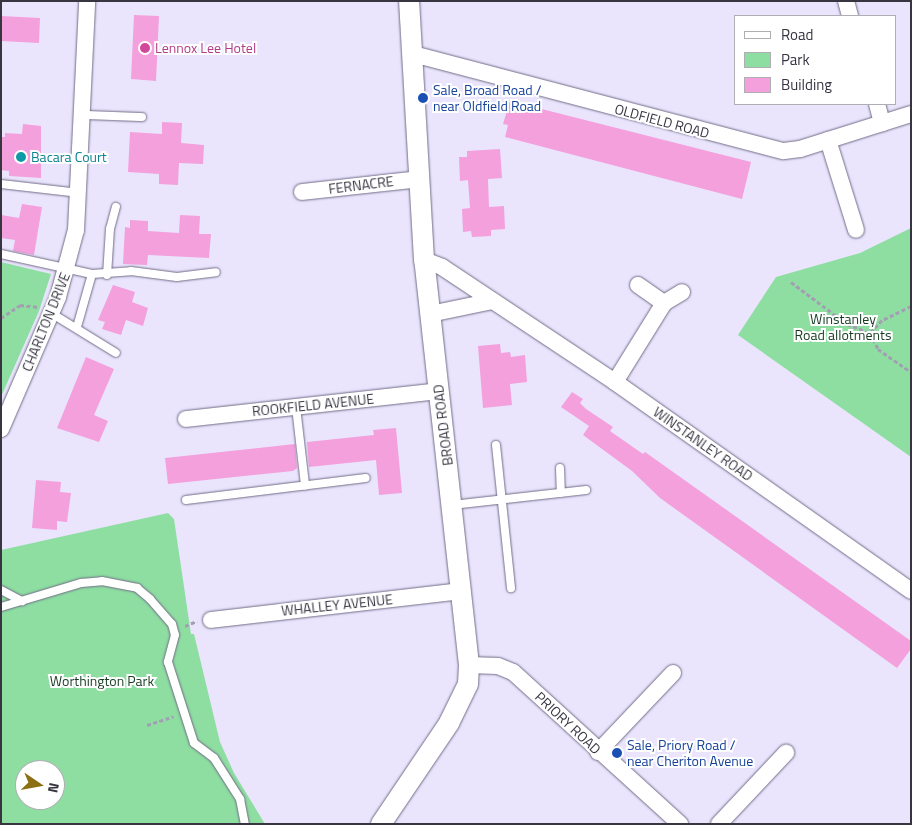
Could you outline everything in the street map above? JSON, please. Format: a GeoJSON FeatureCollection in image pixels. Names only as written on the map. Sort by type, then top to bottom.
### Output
{"type":"FeatureCollection","features":[{"type":"Feature","properties":{"kind":"street","name":"CHARLTON DRIVE"},"geometry":{"type":"LineString","coordinates":[[1,429],[68,268],[76,230],[84,115],[87,1]]}},
{"type":"Feature","properties":{"kind":"street","name":"BROAD ROAD"},"geometry":{"type":"LineString","coordinates":[[381,824],[449,723],[468,684],[469,665],[424,260],[409,1]]}},
{"type":"Feature","properties":{"kind":"street"},"geometry":{"type":"LineString","coordinates":[[846,1],[850,15]]}},
{"type":"Feature","properties":{"kind":"street","name":"OLDFIELD ROAD"},"geometry":{"type":"LineString","coordinates":[[413,54],[762,148],[800,149],[911,114]]}},
{"type":"Feature","properties":{"kind":"street"},"geometry":{"type":"LineString","coordinates":[[876,105],[882,123]]}},
{"type":"Feature","properties":{"kind":"street"},"geometry":{"type":"LineString","coordinates":[[828,140],[856,230]]}},
{"type":"Feature","properties":{"kind":"street","name":"FERNACRE"},"geometry":{"type":"LineString","coordinates":[[302,192],[419,179]]}},
{"type":"Feature","properties":{"kind":"street","name":"WINSTANLEY ROAD"},"geometry":{"type":"LineString","coordinates":[[424,260],[442,267],[615,382],[911,591]]}},
{"type":"Feature","properties":{"kind":"street"},"geometry":{"type":"LineString","coordinates":[[638,285],[664,303]]}},
{"type":"Feature","properties":{"kind":"street"},"geometry":{"type":"LineString","coordinates":[[615,382],[664,303],[682,292]]}},
{"type":"Feature","properties":{"kind":"street"},"geometry":{"type":"LineString","coordinates":[[430,314],[493,301]]}},
{"type":"Feature","properties":{"kind":"street","name":"ROOKFIELD AVENUE"},"geometry":{"type":"LineString","coordinates":[[186,418],[439,391]]}},
{"type":"Feature","properties":{"kind":"street","name":"WHALLEY AVENUE"},"geometry":{"type":"LineString","coordinates":[[211,620],[462,591]]}},
{"type":"Feature","properties":{"kind":"street","name":"PRIORY ROAD"},"geometry":{"type":"LineString","coordinates":[[469,665],[498,666],[513,672],[598,752],[680,824]]}},
{"type":"Feature","properties":{"kind":"street"},"geometry":{"type":"LineString","coordinates":[[598,752],[673,673]]}},
{"type":"Feature","properties":{"kind":"street"},"geometry":{"type":"LineString","coordinates":[[719,824],[786,753]]}},
{"type":"Feature","properties":{"kind":"lane"},"geometry":{"type":"LineString","coordinates":[[84,115],[142,117]]}},
{"type":"Feature","properties":{"kind":"lane"},"geometry":{"type":"LineString","coordinates":[[1,184],[79,193]]}},
{"type":"Feature","properties":{"kind":"lane"},"geometry":{"type":"LineString","coordinates":[[107,274],[110,229],[116,208]]}},
{"type":"Feature","properties":{"kind":"lane"},"geometry":{"type":"LineString","coordinates":[[1,254],[92,274],[131,271],[185,277],[216,272]]}},
{"type":"Feature","properties":{"kind":"lane"},"geometry":{"type":"LineString","coordinates":[[77,327],[92,274]]}},
{"type":"Feature","properties":{"kind":"lane"},"geometry":{"type":"LineString","coordinates":[[51,312],[116,353]]}},
{"type":"Feature","properties":{"kind":"lane"},"geometry":{"type":"LineString","coordinates":[[296,407],[305,485]]}},
{"type":"Feature","properties":{"kind":"lane"},"geometry":{"type":"LineString","coordinates":[[496,445],[504,501],[511,588]]}},
{"type":"Feature","properties":{"kind":"lane"},"geometry":{"type":"LineString","coordinates":[[560,468],[561,493]]}},
{"type":"Feature","properties":{"kind":"lane"},"geometry":{"type":"LineString","coordinates":[[186,500],[366,478]]}},
{"type":"Feature","properties":{"kind":"lane"},"geometry":{"type":"LineString","coordinates":[[452,506],[586,490]]}},
{"type":"Feature","properties":{"kind":"lane"},"geometry":{"type":"LineString","coordinates":[[1,607],[81,583],[122,585],[137,588],[150,599],[172,624],[175,635],[168,662],[194,743],[214,758],[240,799],[245,824]]}},
{"type":"Feature","properties":{"kind":"lane"},"geometry":{"type":"LineString","coordinates":[[1,590],[22,601]]}},
{"type":"Feature","properties":{"kind":"path"},"geometry":{"type":"LineString","coordinates":[[791,282],[847,324],[870,333],[878,349],[911,372]]}},
{"type":"Feature","properties":{"kind":"path"},"geometry":{"type":"LineString","coordinates":[[1,318],[20,305],[35,306]]}},
{"type":"Feature","properties":{"kind":"path"},"geometry":{"type":"LineString","coordinates":[[870,333],[882,320],[911,306]]}},
{"type":"Feature","properties":{"kind":"path"},"geometry":{"type":"LineString","coordinates":[[175,635],[189,622],[211,620]]}},
{"type":"Feature","properties":{"kind":"path"},"geometry":{"type":"LineString","coordinates":[[147,725],[184,712]]}},
{"type":"Feature","properties":{"kind":"green space","name":"Winstanley Road allotments"},"geometry":{"type":"Polygon","coordinates":[[[911,228],[911,457],[738,335],[776,277],[860,253],[911,228]]]}},
{"type":"Feature","properties":{"kind":"green space"},"geometry":{"type":"Polygon","coordinates":[[[1,262],[51,274],[39,311],[1,397],[1,262]]]}},
{"type":"Feature","properties":{"kind":"green space","name":"Worthington Park"},"geometry":{"type":"Polygon","coordinates":[[[168,513],[174,519],[191,634],[194,634],[220,742],[234,773],[265,824],[1,824],[1,550],[168,513]]]}},
{"type":"Feature","properties":{"kind":"building","name":"Lennox Lee Hotel"},"geometry":{"type":"Polygon","coordinates":[[[134,15],[159,16],[156,81],[131,79],[134,15]]]}},
{"type":"Feature","properties":{"kind":"building"},"geometry":{"type":"Polygon","coordinates":[[[1,16],[40,18],[39,43],[1,41],[1,16]]]}},
{"type":"Feature","properties":{"kind":"building"},"geometry":{"type":"Polygon","coordinates":[[[510,101],[751,162],[742,199],[505,137],[508,125],[503,124],[510,101]]]}},
{"type":"Feature","properties":{"kind":"building"},"geometry":{"type":"Polygon","coordinates":[[[162,122],[182,123],[181,143],[204,145],[203,164],[179,163],[178,185],[159,184],[159,174],[128,172],[130,132],[162,134],[162,122]]]}},
{"type":"Feature","properties":{"kind":"building","name":"Bacara Court"},"geometry":{"type":"Polygon","coordinates":[[[23,124],[41,126],[41,178],[9,176],[9,171],[1,170],[1,137],[5,137],[5,133],[22,134],[23,124]]]}},
{"type":"Feature","properties":{"kind":"building"},"geometry":{"type":"Polygon","coordinates":[[[500,149],[502,178],[488,179],[489,207],[504,206],[505,229],[491,230],[491,236],[472,237],[471,231],[463,232],[462,209],[470,208],[468,180],[460,181],[459,157],[467,157],[467,151],[500,149]]]}},
{"type":"Feature","properties":{"kind":"building"},"geometry":{"type":"Polygon","coordinates":[[[22,204],[42,207],[34,255],[13,251],[15,240],[1,238],[1,215],[19,218],[22,204]]]}},
{"type":"Feature","properties":{"kind":"building"},"geometry":{"type":"Polygon","coordinates":[[[180,215],[200,216],[199,234],[211,234],[209,258],[148,255],[147,265],[123,264],[125,227],[130,228],[130,220],[148,221],[148,231],[179,233],[180,215]]]}},
{"type":"Feature","properties":{"kind":"building"},"geometry":{"type":"Polygon","coordinates":[[[113,285],[135,292],[132,302],[148,308],[143,326],[126,320],[121,335],[102,329],[105,322],[98,320],[113,285]]]}},
{"type":"Feature","properties":{"kind":"building"},"geometry":{"type":"Polygon","coordinates":[[[500,344],[501,353],[510,352],[511,357],[525,355],[527,382],[510,384],[512,405],[483,408],[478,346],[500,344]]]}},
{"type":"Feature","properties":{"kind":"building"},"geometry":{"type":"Polygon","coordinates":[[[86,357],[114,369],[94,415],[108,421],[99,442],[57,428],[86,357]]]}},
{"type":"Feature","properties":{"kind":"building"},"geometry":{"type":"Polygon","coordinates":[[[572,392],[583,399],[580,403],[586,409],[613,427],[610,431],[643,454],[645,452],[911,641],[911,649],[897,668],[660,498],[632,471],[583,435],[589,426],[561,407],[572,392]]]}},
{"type":"Feature","properties":{"kind":"building"},"geometry":{"type":"Polygon","coordinates":[[[396,428],[402,493],[379,495],[376,460],[309,467],[307,442],[374,435],[373,430],[396,428]]]}},
{"type":"Feature","properties":{"kind":"building"},"geometry":{"type":"Polygon","coordinates":[[[295,444],[297,468],[293,471],[168,484],[165,458],[295,444]]]}},
{"type":"Feature","properties":{"kind":"building"},"geometry":{"type":"Polygon","coordinates":[[[36,480],[61,482],[60,492],[71,493],[67,522],[57,521],[57,530],[32,528],[36,480]]]}},
{"type":"Feature","properties":{"kind":"place","name":"Lennox Lee Hotel"},"geometry":{"type":"Point","coordinates":[145,48]}},
{"type":"Feature","properties":{"kind":"place","name":"Sale, Broad Road / near Oldfield Road"},"geometry":{"type":"Point","coordinates":[423,98]}},
{"type":"Feature","properties":{"kind":"place","name":"Bacara Court"},"geometry":{"type":"Point","coordinates":[21,157]}},
{"type":"Feature","properties":{"kind":"place","name":"Sale, Priory Road / near Cheriton Avenue"},"geometry":{"type":"Point","coordinates":[617,753]}}]}
